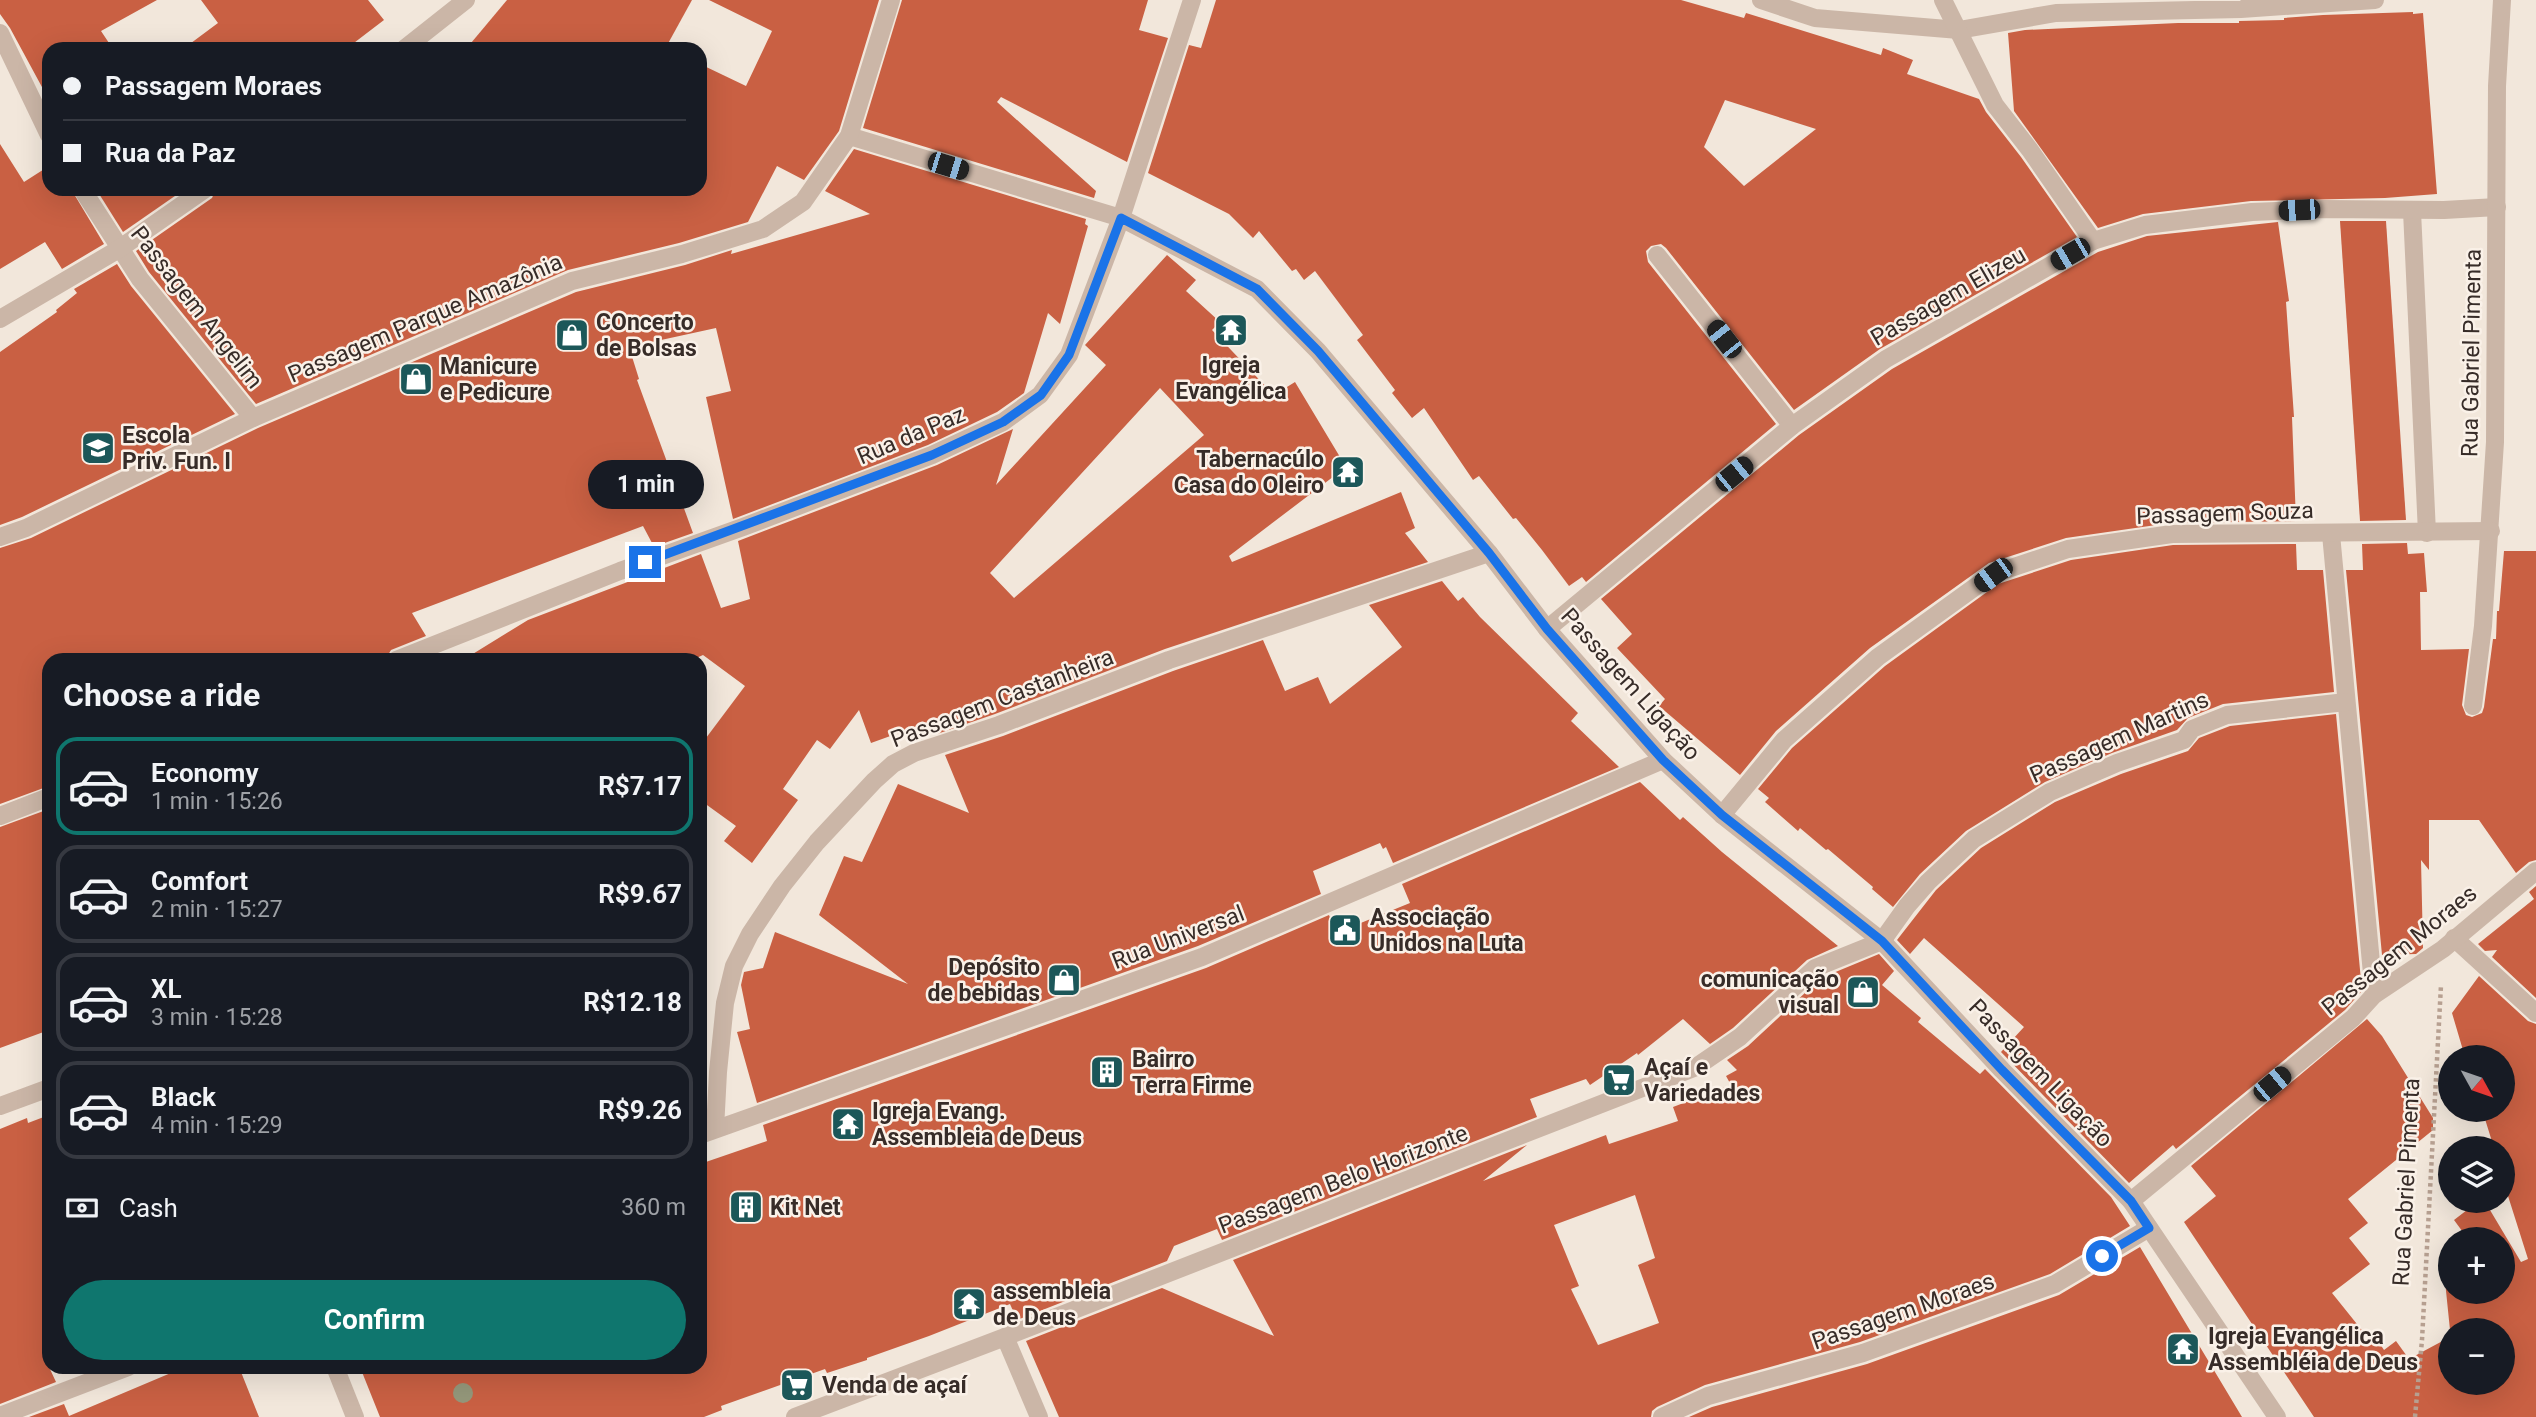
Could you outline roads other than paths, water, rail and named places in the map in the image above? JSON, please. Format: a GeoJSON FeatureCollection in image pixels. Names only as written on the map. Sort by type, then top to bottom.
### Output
{"type":"FeatureCollection","features":[{"type":"Feature","properties":{"kind":"street"},"geometry":{"type":"LineString","coordinates":[[413,42],[466,0]]}},
{"type":"Feature","properties":{"kind":"street","name":"Passagem Parque Amazônia"},"geometry":{"type":"LineString","coordinates":[[0,537],[26,528],[253,418],[572,281],[682,254],[763,229],[803,202],[849,136],[891,0]]}},
{"type":"Feature","properties":{"kind":"street","name":"Rua da Paz"},"geometry":{"type":"LineString","coordinates":[[414,653],[620,571],[932,455],[1003,422],[1041,395],[1069,355],[1121,218],[1192,0]]}},
{"type":"Feature","properties":{"kind":"street"},"geometry":{"type":"LineString","coordinates":[[1761,0],[1815,18],[1959,30],[2056,13],[2375,0]]}},
{"type":"Feature","properties":{"kind":"street"},"geometry":{"type":"LineString","coordinates":[[1943,0],[1995,104],[2093,241]]}},
{"type":"Feature","properties":{"kind":"street","name":"Rua Gabriel Pimenta"},"geometry":{"type":"LineString","coordinates":[[2473,706],[2483,626],[2484,532],[2497,346],[2492,207],[2502,0]]}},
{"type":"Feature","properties":{"kind":"street"},"geometry":{"type":"LineString","coordinates":[[0,33],[42,120]]}},
{"type":"Feature","properties":{"kind":"street","name":"Passagem Ligação"},"geometry":{"type":"LineString","coordinates":[[849,136],[1121,218],[1257,289],[1318,351],[1489,553],[1547,629],[1663,760],[1722,815],[1882,941],[2002,1070],[2131,1201],[2277,1417]]}},
{"type":"Feature","properties":{"kind":"street","name":"Passagem Angelim"},"geometry":{"type":"LineString","coordinates":[[86,196],[119,250],[253,418]]}},
{"type":"Feature","properties":{"kind":"street"},"geometry":{"type":"LineString","coordinates":[[0,319],[119,250],[195,196]]}},
{"type":"Feature","properties":{"kind":"street","name":"Passagem Elizeu"},"geometry":{"type":"LineString","coordinates":[[1547,629],[1792,426],[1886,359],[2093,241],[2145,225],[2252,212],[2323,209],[2444,211],[2492,207]]}},
{"type":"Feature","properties":{"kind":"street"},"geometry":{"type":"LineString","coordinates":[[2412,211],[2434,533]]}},
{"type":"Feature","properties":{"kind":"street"},"geometry":{"type":"LineString","coordinates":[[1657,255],[1792,426]]}},
{"type":"Feature","properties":{"kind":"street","name":"Passagem Souza"},"geometry":{"type":"LineString","coordinates":[[1722,815],[1784,740],[1878,657],[1993,575],[2067,549],[2172,534],[2484,532]]}},
{"type":"Feature","properties":{"kind":"street"},"geometry":{"type":"LineString","coordinates":[[2331,534],[2374,995]]}},
{"type":"Feature","properties":{"kind":"street","name":"Passagem Castanheira"},"geometry":{"type":"LineString","coordinates":[[708,1132],[725,1003],[734,965],[782,886],[817,842],[893,764],[914,753],[999,725],[1169,660],[1489,553]]}},
{"type":"Feature","properties":{"kind":"street","name":"Passagem Martins"},"geometry":{"type":"LineString","coordinates":[[1882,941],[1928,883],[1974,839],[2050,792],[2117,763],[2184,740],[2192,729],[2227,715],[2346,702]]}},
{"type":"Feature","properties":{"kind":"street","name":"Rua Universal"},"geometry":{"type":"LineString","coordinates":[[708,1132],[1202,957],[1663,760]]}},
{"type":"Feature","properties":{"kind":"street"},"geometry":{"type":"LineString","coordinates":[[0,817],[42,800]]}},
{"type":"Feature","properties":{"kind":"street","name":"Passagem Moraes"},"geometry":{"type":"LineString","coordinates":[[2131,1201],[2353,1018],[2374,995],[2448,944],[2536,872]]}},
{"type":"Feature","properties":{"kind":"street","name":"Passagem Belo Horizonte"},"geometry":{"type":"LineString","coordinates":[[795,1417],[1696,1067],[1740,1037],[1815,968],[1882,941]]}},
{"type":"Feature","properties":{"kind":"street"},"geometry":{"type":"LineString","coordinates":[[2448,944],[2536,1013]]}},
{"type":"Feature","properties":{"kind":"street"},"geometry":{"type":"LineString","coordinates":[[0,1106],[42,1091]]}},
{"type":"Feature","properties":{"kind":"street","name":"Passagem Moraes"},"geometry":{"type":"LineString","coordinates":[[1662,1417],[1708,1396],[1863,1353],[2055,1284],[2149,1228]]}},
{"type":"Feature","properties":{"kind":"street"},"geometry":{"type":"LineString","coordinates":[[1005,1337],[1039,1417]]}},
{"type":"Feature","properties":{"kind":"street"},"geometry":{"type":"LineString","coordinates":[[0,1416],[110,1374]]}},
{"type":"Feature","properties":{"kind":"street"},"geometry":{"type":"LineString","coordinates":[[338,1374],[355,1417]]}},
{"type":"Feature","properties":{"kind":"place","name":"Igreja Evangélica"},"geometry":{"type":"Point","coordinates":[1231,330]}},
{"type":"Feature","properties":{"kind":"place","name":"COncerto de Bolsas"},"geometry":{"type":"Point","coordinates":[572,335]}},
{"type":"Feature","properties":{"kind":"place","name":"Manicure e Pedicure"},"geometry":{"type":"Point","coordinates":[416,379]}},
{"type":"Feature","properties":{"kind":"place","name":"Escola Priv. Fun. I"},"geometry":{"type":"Point","coordinates":[98,448]}},
{"type":"Feature","properties":{"kind":"place","name":"Tabernacúlo Casa do Oleiro"},"geometry":{"type":"Point","coordinates":[1348,472]}},
{"type":"Feature","properties":{"kind":"place","name":"Associação Unidos na Luta"},"geometry":{"type":"Point","coordinates":[1345,930]}},
{"type":"Feature","properties":{"kind":"place","name":"Depósito de bebidas"},"geometry":{"type":"Point","coordinates":[1064,980]}},
{"type":"Feature","properties":{"kind":"place","name":"comunicação visual"},"geometry":{"type":"Point","coordinates":[1863,992]}},
{"type":"Feature","properties":{"kind":"place","name":"Bairro Terra Firme"},"geometry":{"type":"Point","coordinates":[1107,1072]}},
{"type":"Feature","properties":{"kind":"place","name":"Açaí e Variedades"},"geometry":{"type":"Point","coordinates":[1619,1080]}},
{"type":"Feature","properties":{"kind":"place","name":"Igreja Evang. Assembleia de Deus"},"geometry":{"type":"Point","coordinates":[848,1124]}},
{"type":"Feature","properties":{"kind":"place","name":"Kit Net"},"geometry":{"type":"Point","coordinates":[746,1207]}},
{"type":"Feature","properties":{"kind":"place","name":"assembleia de Deus"},"geometry":{"type":"Point","coordinates":[969,1304]}},
{"type":"Feature","properties":{"kind":"place","name":"Igreja Evangélica Assembléia de Deus"},"geometry":{"type":"Point","coordinates":[2183,1349]}},
{"type":"Feature","properties":{"kind":"place","name":"Venda de açaí"},"geometry":{"type":"Point","coordinates":[797,1385]}}]}
